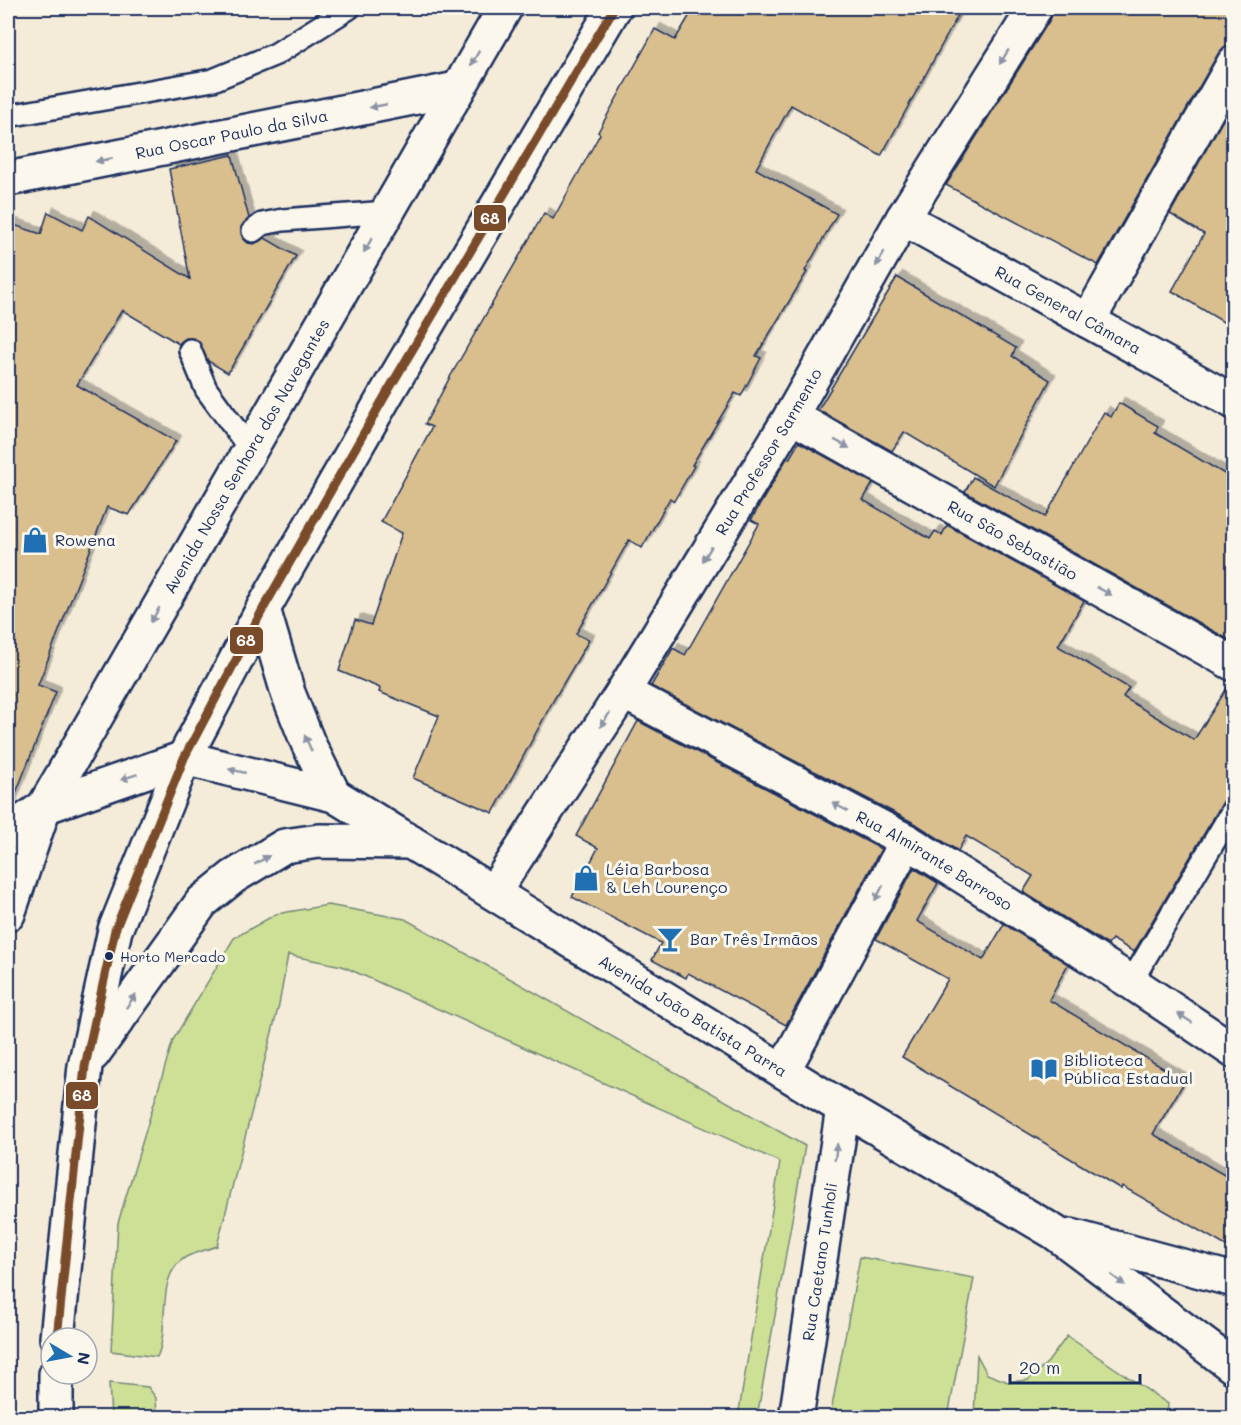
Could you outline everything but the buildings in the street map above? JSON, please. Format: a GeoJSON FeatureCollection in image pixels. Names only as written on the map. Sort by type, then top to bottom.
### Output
{"type":"FeatureCollection","features":[{"type":"Feature","properties":{"kind":"main road","name":"Avenida Nossa Senhora dos Navegantes"},"geometry":{"type":"LineString","coordinates":[[8,914],[44,807],[505,8]]}},
{"type":"Feature","properties":{"kind":"main road"},"geometry":{"type":"LineString","coordinates":[[58,1326],[85,1066],[115,930],[184,758],[263,609],[385,396],[614,8]]}},
{"type":"Feature","properties":{"kind":"main road","name":"Rua Professor Sarmento"},"geometry":{"type":"LineString","coordinates":[[494,892],[623,692],[791,416],[903,219],[1035,8]]}},
{"type":"Feature","properties":{"kind":"main road"},"geometry":{"type":"LineString","coordinates":[[1088,321],[1233,63]]}},
{"type":"Feature","properties":{"kind":"main road","name":"Rua Oscar Paulo da Silva"},"geometry":{"type":"LineString","coordinates":[[8,179],[457,89]]}},
{"type":"Feature","properties":{"kind":"main road","name":"Rua General Câmara"},"geometry":{"type":"LineString","coordinates":[[903,219],[1233,402]]}},
{"type":"Feature","properties":{"kind":"main road","name":"Rua São Sebastião"},"geometry":{"type":"LineString","coordinates":[[791,416],[1233,664]]}},
{"type":"Feature","properties":{"kind":"main road"},"geometry":{"type":"LineString","coordinates":[[263,609],[288,693],[308,743],[334,795]]}},
{"type":"Feature","properties":{"kind":"main road","name":"Rua Almirante Barroso"},"geometry":{"type":"LineString","coordinates":[[623,692],[907,841],[1131,982],[1233,1051]]}},
{"type":"Feature","properties":{"kind":"main road"},"geometry":{"type":"LineString","coordinates":[[8,831],[44,807],[184,758]]}},
{"type":"Feature","properties":{"kind":"main road","name":"Avenida João Batista Parra"},"geometry":{"type":"LineString","coordinates":[[184,758],[334,795],[783,1071],[1054,1232],[1233,1367]]}},
{"type":"Feature","properties":{"kind":"main road"},"geometry":{"type":"LineString","coordinates":[[85,1066],[202,902],[233,877],[284,846],[319,841],[412,842]]}},
{"type":"Feature","properties":{"kind":"main road"},"geometry":{"type":"LineString","coordinates":[[783,1071],[907,841]]}},
{"type":"Feature","properties":{"kind":"main road","name":"Rua Caetano Tunholi"},"geometry":{"type":"LineString","coordinates":[[796,1418],[843,1107]]}},
{"type":"Feature","properties":{"kind":"main road","name":"Avenida João Batista Parra"},"geometry":{"type":"LineString","coordinates":[[1054,1232],[1233,1280]]}},
{"type":"Feature","properties":{"kind":"main road"},"geometry":{"type":"LineString","coordinates":[[56,1386],[56,1418]]}},
{"type":"Feature","properties":{"kind":"lane"},"geometry":{"type":"LineString","coordinates":[[8,116],[213,80],[276,54],[349,8]]}},
{"type":"Feature","properties":{"kind":"lane"},"geometry":{"type":"LineString","coordinates":[[254,231],[262,224],[283,220],[387,212]]}},
{"type":"Feature","properties":{"kind":"lane"},"geometry":{"type":"LineString","coordinates":[[190,350],[206,389],[250,449]]}},
{"type":"Feature","properties":{"kind":"lane"},"geometry":{"type":"LineString","coordinates":[[1131,982],[1233,808]]}},
{"type":"Feature","properties":{"kind":"green space"},"geometry":{"type":"Polygon","coordinates":[[[328,905],[405,919],[805,1146],[757,1417],[738,1417],[780,1162],[342,966],[288,955],[279,1005],[217,1246],[186,1257],[176,1265],[170,1276],[166,1289],[161,1345],[157,1357],[111,1351],[118,1223],[173,1040],[234,938],[276,914],[328,905]]]}},
{"type":"Feature","properties":{"kind":"green space"},"geometry":{"type":"Polygon","coordinates":[[[860,1257],[974,1278],[948,1417],[830,1417],[860,1257]]]}},
{"type":"Feature","properties":{"kind":"green space"},"geometry":{"type":"Polygon","coordinates":[[[1067,1336],[1168,1404],[1167,1417],[974,1417],[977,1355],[987,1374],[1008,1382],[1028,1380],[1048,1362],[1067,1336]]]}},
{"type":"Feature","properties":{"kind":"green space"},"geometry":{"type":"Polygon","coordinates":[[[109,1383],[148,1387],[156,1398],[157,1417],[111,1417],[109,1383]]]}},
{"type":"Feature","properties":{"kind":"transit line","name":"68"},"geometry":{"type":"LineString","coordinates":[[58,1326],[85,1066],[115,930],[184,758],[263,609],[385,396],[614,8]]}},
{"type":"Feature","properties":{"kind":"place","name":"Rowena"},"geometry":{"type":"Point","coordinates":[35,540]}},
{"type":"Feature","properties":{"kind":"place","name":"Léia Barbosa & Leh Lourenço"},"geometry":{"type":"Point","coordinates":[586,878]}},
{"type":"Feature","properties":{"kind":"place","name":"Bar Três Irmãos"},"geometry":{"type":"Point","coordinates":[670,939]}},
{"type":"Feature","properties":{"kind":"place","name":"Horto Mercado"},"geometry":{"type":"Point","coordinates":[109,956]}},
{"type":"Feature","properties":{"kind":"place","name":"Biblioteca Pública Estadual"},"geometry":{"type":"Point","coordinates":[1044,1069]}}]}
